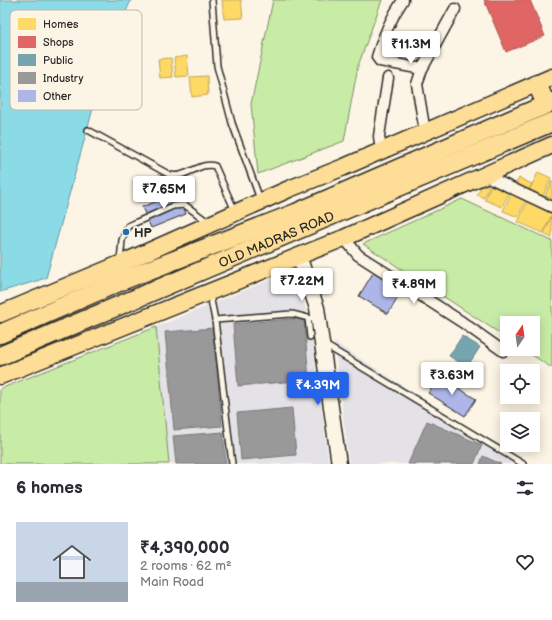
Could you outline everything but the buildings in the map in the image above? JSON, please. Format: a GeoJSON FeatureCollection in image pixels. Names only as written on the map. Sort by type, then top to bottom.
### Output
{"type":"FeatureCollection","features":[{"type":"Feature","properties":{"kind":"highway"},"geometry":{"type":"LineString","coordinates":[[544,81],[549,103]]}},
{"type":"Feature","properties":{"kind":"highway","name":"OLD MADRAS ROAD"},"geometry":{"type":"LineString","coordinates":[[0,334],[126,279],[296,213],[549,103]]}},
{"type":"Feature","properties":{"kind":"highway","name":"OLD MADRAS ROAD"},"geometry":{"type":"LineString","coordinates":[[0,356],[552,122]]}},
{"type":"Feature","properties":{"kind":"main road"},"geometry":{"type":"LineString","coordinates":[[0,314],[120,264],[544,81]]}},
{"type":"Feature","properties":{"kind":"main road"},"geometry":{"type":"LineString","coordinates":[[0,376],[344,238],[484,175],[550,148]]}},
{"type":"Feature","properties":{"kind":"street"},"geometry":{"type":"LineString","coordinates":[[403,0],[384,34],[377,57],[380,61],[422,69]]}},
{"type":"Feature","properties":{"kind":"street"},"geometry":{"type":"LineString","coordinates":[[425,132],[418,84],[422,69],[454,10]]}},
{"type":"Feature","properties":{"kind":"street"},"geometry":{"type":"LineString","coordinates":[[381,151],[379,136],[388,78]]}},
{"type":"Feature","properties":{"kind":"street"},"geometry":{"type":"LineString","coordinates":[[484,175],[552,207]]}},
{"type":"Feature","properties":{"kind":"street"},"geometry":{"type":"LineString","coordinates":[[344,238],[358,255],[462,322],[500,349]]}},
{"type":"Feature","properties":{"kind":"street"},"geometry":{"type":"LineString","coordinates":[[299,256],[317,308],[313,318],[322,344],[339,464]]}},
{"type":"Feature","properties":{"kind":"lane"},"geometry":{"type":"LineString","coordinates":[[212,0],[217,66],[232,123],[261,202]]}},
{"type":"Feature","properties":{"kind":"lane"},"geometry":{"type":"LineString","coordinates":[[88,130],[170,176],[179,176],[207,166],[215,166],[236,213]]}},
{"type":"Feature","properties":{"kind":"lane"},"geometry":{"type":"LineString","coordinates":[[120,264],[122,240],[128,226],[173,206],[185,205],[211,224]]}},
{"type":"Feature","properties":{"kind":"lane"},"geometry":{"type":"LineString","coordinates":[[209,292],[215,320],[232,464]]}},
{"type":"Feature","properties":{"kind":"lane"},"geometry":{"type":"LineString","coordinates":[[215,320],[300,314],[313,318],[310,338]]}},
{"type":"Feature","properties":{"kind":"lane"},"geometry":{"type":"LineString","coordinates":[[322,344],[523,464]]}},
{"type":"Feature","properties":{"kind":"shaded area"},"geometry":{"type":"Polygon","coordinates":[[[291,271],[309,316],[329,464],[169,464],[156,327],[291,271]]]}},
{"type":"Feature","properties":{"kind":"shaded area"},"geometry":{"type":"Polygon","coordinates":[[[334,342],[500,447],[500,452],[507,452],[526,464],[349,464],[334,342]]]}},
{"type":"Feature","properties":{"kind":"green space"},"geometry":{"type":"Polygon","coordinates":[[[273,0],[382,0],[358,66],[344,141],[258,174],[251,104],[273,0]]]}},
{"type":"Feature","properties":{"kind":"green space"},"geometry":{"type":"Polygon","coordinates":[[[462,199],[552,241],[552,368],[534,356],[540,356],[540,316],[500,316],[500,333],[363,244],[462,199]]]}},
{"type":"Feature","properties":{"kind":"green space"},"geometry":{"type":"Polygon","coordinates":[[[156,327],[169,464],[0,464],[0,389],[156,327]]]}},
{"type":"Feature","properties":{"kind":"water"},"geometry":{"type":"Polygon","coordinates":[[[0,0],[131,0],[127,10],[10,10],[10,110],[93,110],[46,278],[0,292],[0,0]]]}},
{"type":"Feature","properties":{"kind":"place","name":"HP"},"geometry":{"type":"Point","coordinates":[126,232]}}]}
